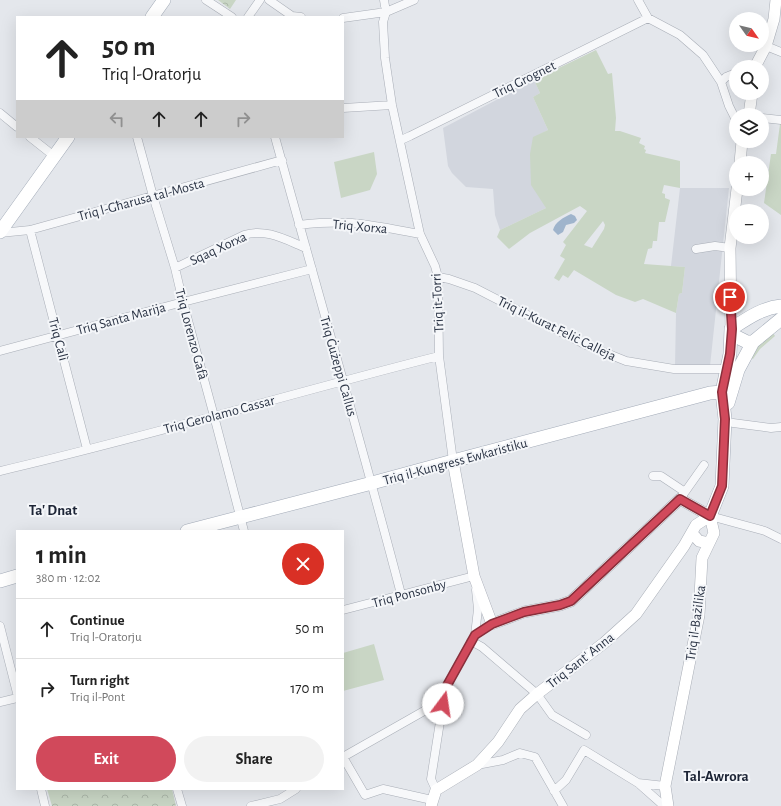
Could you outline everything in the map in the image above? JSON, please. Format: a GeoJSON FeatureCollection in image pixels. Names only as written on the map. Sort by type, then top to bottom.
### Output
{"type":"FeatureCollection","features":[{"type":"Feature","properties":{"kind":"main road"},"geometry":{"type":"LineString","coordinates":[[153,16],[164,0]]}},
{"type":"Feature","properties":{"kind":"main road"},"geometry":{"type":"LineString","coordinates":[[0,233],[67,138]]}},
{"type":"Feature","properties":{"kind":"main road"},"geometry":{"type":"LineString","coordinates":[[732,329],[759,311],[770,307],[781,306]]}},
{"type":"Feature","properties":{"kind":"main road"},"geometry":{"type":"LineString","coordinates":[[729,421],[722,392],[732,369],[753,342],[781,319]]}},
{"type":"Feature","properties":{"kind":"main road"},"geometry":{"type":"LineString","coordinates":[[732,329],[735,336],[747,342],[753,342]]}},
{"type":"Feature","properties":{"kind":"main road"},"geometry":{"type":"LineString","coordinates":[[710,516],[722,486],[729,421],[729,398],[732,369],[730,354],[732,329]]}},
{"type":"Feature","properties":{"kind":"main road","name":"Triq il-Kungress Ewkaristiku"},"geometry":{"type":"LineString","coordinates":[[191,530],[710,393],[722,392]]}},
{"type":"Feature","properties":{"kind":"main road"},"geometry":{"type":"LineString","coordinates":[[0,581],[16,576]]}},
{"type":"Feature","properties":{"kind":"street"},"geometry":{"type":"LineString","coordinates":[[206,0],[230,16]]}},
{"type":"Feature","properties":{"kind":"street"},"geometry":{"type":"LineString","coordinates":[[249,16],[260,0]]}},
{"type":"Feature","properties":{"kind":"street"},"geometry":{"type":"LineString","coordinates":[[269,0],[292,16]]}},
{"type":"Feature","properties":{"kind":"street"},"geometry":{"type":"LineString","coordinates":[[344,18],[385,6],[414,0]]}},
{"type":"Feature","properties":{"kind":"street"},"geometry":{"type":"LineString","coordinates":[[638,0],[648,18],[680,35],[703,55],[721,82],[730,108]]}},
{"type":"Feature","properties":{"kind":"street"},"geometry":{"type":"LineString","coordinates":[[769,36],[774,19],[776,0]]}},
{"type":"Feature","properties":{"kind":"street","name":"Triq it-Torri"},"geometry":{"type":"LineString","coordinates":[[385,6],[383,22],[385,58],[392,105],[401,140],[420,234],[435,266],[438,277],[439,356],[453,461],[474,576],[478,609],[473,638]]}},
{"type":"Feature","properties":{"kind":"street","name":"Triq Grognet"},"geometry":{"type":"LineString","coordinates":[[401,140],[648,18]]}},
{"type":"Feature","properties":{"kind":"street"},"geometry":{"type":"LineString","coordinates":[[769,47],[781,52]]}},
{"type":"Feature","properties":{"kind":"street"},"geometry":{"type":"LineString","coordinates":[[721,82],[729,76]]}},
{"type":"Feature","properties":{"kind":"street"},"geometry":{"type":"LineString","coordinates":[[344,108],[392,105]]}},
{"type":"Feature","properties":{"kind":"street"},"geometry":{"type":"LineString","coordinates":[[0,113],[16,126]]}},
{"type":"Feature","properties":{"kind":"street"},"geometry":{"type":"LineString","coordinates":[[769,119],[781,120]]}},
{"type":"Feature","properties":{"kind":"street"},"geometry":{"type":"LineString","coordinates":[[31,138],[54,156]]}},
{"type":"Feature","properties":{"kind":"street","name":"Triq Lorenzo Gafà"},"geometry":{"type":"LineString","coordinates":[[137,138],[175,268],[244,530]]}},
{"type":"Feature","properties":{"kind":"street","name":"Triq Ġużeppi Callus"},"geometry":{"type":"LineString","coordinates":[[275,138],[372,483],[401,594]]}},
{"type":"Feature","properties":{"kind":"street","name":"Triq l-Għarusa tal-Mosta"},"geometry":{"type":"LineString","coordinates":[[0,233],[30,230],[282,160]]}},
{"type":"Feature","properties":{"kind":"street"},"geometry":{"type":"LineString","coordinates":[[732,329],[730,248],[736,196]]}},
{"type":"Feature","properties":{"kind":"street","name":"Triq Xorxa"},"geometry":{"type":"LineString","coordinates":[[300,225],[351,223],[420,234]]}},
{"type":"Feature","properties":{"kind":"street","name":"Triq Calì"},"geometry":{"type":"LineString","coordinates":[[30,230],[87,449]]}},
{"type":"Feature","properties":{"kind":"street","name":"Sqaq Xorxa"},"geometry":{"type":"LineString","coordinates":[[175,268],[252,232],[269,234],[306,248]]}},
{"type":"Feature","properties":{"kind":"street"},"geometry":{"type":"LineString","coordinates":[[696,249],[715,246],[730,248]]}},
{"type":"Feature","properties":{"kind":"street","name":"Triq Santa Marija"},"geometry":{"type":"LineString","coordinates":[[0,351],[312,269]]}},
{"type":"Feature","properties":{"kind":"street","name":"Triq il-Kurat Feliċ Calleja"},"geometry":{"type":"LineString","coordinates":[[438,277],[449,279],[475,288],[586,345],[626,361],[674,370],[732,369]]}},
{"type":"Feature","properties":{"kind":"street","name":"Triq Gerolamo Cassar"},"geometry":{"type":"LineString","coordinates":[[0,471],[214,416],[342,380],[439,356]]}},
{"type":"Feature","properties":{"kind":"street"},"geometry":{"type":"LineString","coordinates":[[729,421],[771,428],[781,427]]}},
{"type":"Feature","properties":{"kind":"street"},"geometry":{"type":"LineString","coordinates":[[344,756],[424,711],[445,689],[473,638],[492,624],[524,612],[560,605],[571,601],[682,496],[704,465]]}},
{"type":"Feature","properties":{"kind":"street"},"geometry":{"type":"LineString","coordinates":[[653,476],[661,476],[682,496],[710,516],[765,531],[781,538]]}},
{"type":"Feature","properties":{"kind":"street","name":"Triq Sant' Anna"},"geometry":{"type":"LineString","coordinates":[[433,799],[477,765],[498,742],[520,709],[537,694],[604,643],[636,614],[684,546],[696,525],[710,516]]}},
{"type":"Feature","properties":{"kind":"street","name":"Triq il-Bażilika"},"geometry":{"type":"LineString","coordinates":[[668,806],[665,786],[699,615],[702,558],[714,533],[710,516]]}},
{"type":"Feature","properties":{"kind":"street"},"geometry":{"type":"LineString","coordinates":[[692,533],[699,541],[709,543]]}},
{"type":"Feature","properties":{"kind":"street","name":"Triq it-Torri"},"geometry":{"type":"LineString","coordinates":[[474,576],[492,624]]}},
{"type":"Feature","properties":{"kind":"street","name":"Triq Ponsonby"},"geometry":{"type":"LineString","coordinates":[[344,610],[474,576]]}},
{"type":"Feature","properties":{"kind":"street"},"geometry":{"type":"LineString","coordinates":[[0,626],[16,688]]}},
{"type":"Feature","properties":{"kind":"street"},"geometry":{"type":"LineString","coordinates":[[473,638],[482,648],[537,694],[552,715],[586,735]]}},
{"type":"Feature","properties":{"kind":"street"},"geometry":{"type":"LineString","coordinates":[[344,759],[365,795],[383,789],[433,799],[431,778],[445,689]]}},
{"type":"Feature","properties":{"kind":"street"},"geometry":{"type":"LineString","coordinates":[[0,702],[16,698]]}},
{"type":"Feature","properties":{"kind":"street"},"geometry":{"type":"LineString","coordinates":[[554,791],[566,780],[584,750],[638,783],[664,806]]}},
{"type":"Feature","properties":{"kind":"street"},"geometry":{"type":"LineString","coordinates":[[477,765],[503,760],[520,752],[535,758],[563,806]]}},
{"type":"Feature","properties":{"kind":"street"},"geometry":{"type":"LineString","coordinates":[[638,783],[665,786]]}},
{"type":"Feature","properties":{"kind":"street"},"geometry":{"type":"LineString","coordinates":[[41,790],[45,806]]}},
{"type":"Feature","properties":{"kind":"street"},"geometry":{"type":"LineString","coordinates":[[177,790],[182,806]]}},
{"type":"Feature","properties":{"kind":"street"},"geometry":{"type":"LineString","coordinates":[[251,806],[280,799],[294,790]]}},
{"type":"Feature","properties":{"kind":"shaded area"},"geometry":{"type":"Polygon","coordinates":[[[534,80],[540,93],[533,97],[548,130],[533,138],[546,208],[500,230],[495,215],[493,189],[466,187],[452,173],[448,166],[443,128],[534,80]]]}},
{"type":"Feature","properties":{"kind":"shaded area"},"geometry":{"type":"Polygon","coordinates":[[[680,188],[729,188],[710,366],[675,367],[676,313],[679,294],[682,293],[685,267],[671,266],[680,188]]]}},
{"type":"Feature","properties":{"kind":"green space"},"geometry":{"type":"Polygon","coordinates":[[[218,0],[236,0],[230,9],[218,0]]]}},
{"type":"Feature","properties":{"kind":"green space"},"geometry":{"type":"Polygon","coordinates":[[[596,50],[608,74],[612,73],[616,118],[615,131],[620,131],[641,138],[639,143],[645,146],[645,153],[680,161],[680,188],[664,185],[662,193],[665,194],[665,198],[670,200],[665,222],[659,222],[657,241],[653,241],[652,248],[648,249],[644,264],[685,267],[682,293],[679,294],[676,313],[643,299],[635,302],[616,295],[574,270],[568,278],[563,275],[559,281],[554,278],[565,259],[560,256],[566,245],[563,242],[587,211],[580,206],[530,233],[509,249],[497,237],[500,230],[546,208],[531,185],[530,154],[533,137],[548,130],[533,97],[540,93],[534,80],[596,50]],[[603,221],[584,245],[592,248],[605,225],[603,221]]]}},
{"type":"Feature","properties":{"kind":"green space"},"geometry":{"type":"Polygon","coordinates":[[[781,124],[781,215],[769,207],[769,204],[764,203],[765,196],[769,196],[769,168],[771,154],[776,154],[781,124]]]}},
{"type":"Feature","properties":{"kind":"green space"},"geometry":{"type":"Polygon","coordinates":[[[374,152],[377,174],[370,190],[341,198],[334,162],[374,152]]]}},
{"type":"Feature","properties":{"kind":"green space"},"geometry":{"type":"Polygon","coordinates":[[[773,333],[775,336],[760,349],[753,359],[749,357],[757,346],[773,333]]]}},
{"type":"Feature","properties":{"kind":"green space"},"geometry":{"type":"Polygon","coordinates":[[[374,644],[384,680],[344,691],[344,653],[374,644]]]}},
{"type":"Feature","properties":{"kind":"green space"},"geometry":{"type":"Polygon","coordinates":[[[47,790],[172,790],[176,806],[52,806],[47,790]]]}},
{"type":"Feature","properties":{"kind":"water"},"geometry":{"type":"Polygon","coordinates":[[[571,214],[575,216],[577,220],[574,223],[566,225],[563,232],[558,235],[553,230],[554,227],[560,220],[571,214]]]}},
{"type":"Feature","properties":{"kind":"district","name":"Ta' Dnat"},"geometry":{"type":"Point","coordinates":[53,510]}},
{"type":"Feature","properties":{"kind":"district","name":"Tal-Awrora"},"geometry":{"type":"Point","coordinates":[716,776]}},
{"type":"Feature","properties":{"kind":"route"},"geometry":{"type":"LineString","coordinates":[[443,704],[445,689],[475,635],[492,624],[524,612],[566,604],[571,601],[680,499],[710,516],[722,486],[725,419],[722,392],[730,354],[732,329],[730,297]]}}]}
